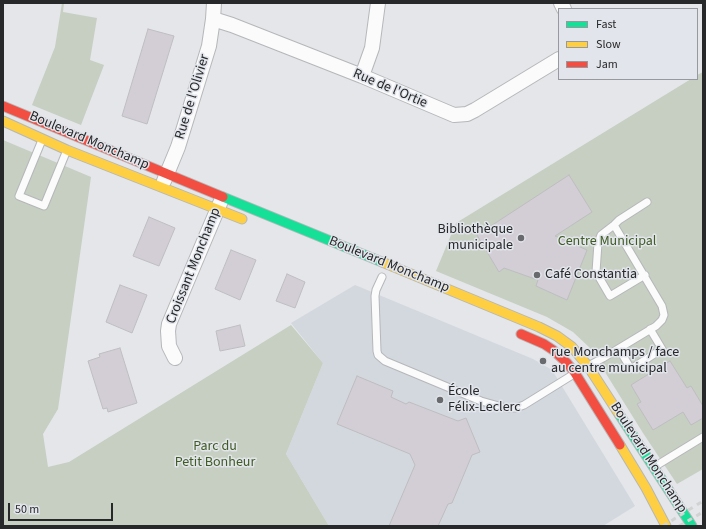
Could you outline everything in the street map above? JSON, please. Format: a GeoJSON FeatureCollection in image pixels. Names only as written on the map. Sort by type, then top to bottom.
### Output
{"type":"FeatureCollection","features":[{"type":"Feature","properties":{"kind":"street","name":"Rue de l'Olivier"},"geometry":{"type":"LineString","coordinates":[[161,188],[178,147],[211,39],[214,3]]}},
{"type":"Feature","properties":{"kind":"street"},"geometry":{"type":"LineString","coordinates":[[362,76],[372,48],[378,3]]}},
{"type":"Feature","properties":{"kind":"street","name":"Rue de l'Ortie"},"geometry":{"type":"LineString","coordinates":[[213,19],[362,76],[454,115],[467,114],[475,110],[558,59]]}},
{"type":"Feature","properties":{"kind":"street","name":"Boulevard Monchamp"},"geometry":{"type":"LineString","coordinates":[[3,106],[168,174],[220,203],[248,222]]}},
{"type":"Feature","properties":{"kind":"street","name":"Boulevard Monchamp"},"geometry":{"type":"LineString","coordinates":[[3,121],[67,150],[161,188],[220,203],[557,336],[572,347],[588,366],[692,526]]}},
{"type":"Feature","properties":{"kind":"street","name":"Croissant Monchamp"},"geometry":{"type":"LineString","coordinates":[[175,358],[169,346],[169,324],[220,203]]}},
{"type":"Feature","properties":{"kind":"street","name":"Boulevard Monchamp"},"geometry":{"type":"LineString","coordinates":[[510,329],[544,344],[562,358],[576,373],[646,488],[666,526]]}},
{"type":"Feature","properties":{"kind":"lane"},"geometry":{"type":"LineString","coordinates":[[42,138],[19,196],[44,206],[67,150]]}},
{"type":"Feature","properties":{"kind":"lane"},"geometry":{"type":"LineString","coordinates":[[645,275],[610,296],[596,272],[599,238],[603,232],[647,202]]}},
{"type":"Feature","properties":{"kind":"lane"},"geometry":{"type":"LineString","coordinates":[[382,277],[375,296],[377,351],[381,358],[481,401],[499,406],[516,408],[619,349],[662,320],[664,312],[662,306],[614,225]]}},
{"type":"Feature","properties":{"kind":"lane"},"geometry":{"type":"LineString","coordinates":[[619,349],[631,369],[662,350],[650,329]]}},
{"type":"Feature","properties":{"kind":"lane"},"geometry":{"type":"LineString","coordinates":[[654,467],[703,437]]}},
{"type":"Feature","properties":{"kind":"shaded area","name":"École Félix-Leclerc"},"geometry":{"type":"Polygon","coordinates":[[[355,285],[533,359],[552,370],[635,506],[603,526],[329,526],[286,454],[323,363],[291,323],[355,285]]]}},
{"type":"Feature","properties":{"kind":"green space"},"geometry":{"type":"Polygon","coordinates":[[[62,3],[64,3],[63,12],[97,18],[90,60],[104,65],[81,125],[32,105],[55,47],[62,3]]]}},
{"type":"Feature","properties":{"kind":"green space","name":"Centre Municipal"},"geometry":{"type":"Polygon","coordinates":[[[703,72],[703,469],[677,484],[590,348],[573,332],[547,317],[436,271],[456,223],[689,80],[698,80],[698,74],[703,72]]]}},
{"type":"Feature","properties":{"kind":"green space","name":"Parc du Petit Bonheur"},"geometry":{"type":"Polygon","coordinates":[[[3,140],[91,177],[58,409],[43,434],[48,467],[69,462],[291,325],[323,363],[286,454],[329,526],[3,526],[3,140]]]}},
{"type":"Feature","properties":{"kind":"building"},"geometry":{"type":"Polygon","coordinates":[[[148,29],[174,36],[147,124],[122,116],[148,29]]]}},
{"type":"Feature","properties":{"kind":"building","name":"Bibliothèque municipale"},"geometry":{"type":"Polygon","coordinates":[[[569,175],[592,212],[555,236],[587,250],[567,300],[536,286],[538,280],[504,268],[499,272],[477,235],[569,175]]]}},
{"type":"Feature","properties":{"kind":"building"},"geometry":{"type":"Polygon","coordinates":[[[149,217],[175,228],[159,266],[133,256],[149,217]]]}},
{"type":"Feature","properties":{"kind":"building"},"geometry":{"type":"Polygon","coordinates":[[[231,250],[256,260],[240,300],[215,289],[231,250]]]}},
{"type":"Feature","properties":{"kind":"building"},"geometry":{"type":"Polygon","coordinates":[[[287,274],[305,282],[295,308],[276,301],[287,274]]]}},
{"type":"Feature","properties":{"kind":"building"},"geometry":{"type":"Polygon","coordinates":[[[120,285],[147,295],[132,333],[106,322],[120,285]]]}},
{"type":"Feature","properties":{"kind":"building"},"geometry":{"type":"Polygon","coordinates":[[[240,325],[245,346],[220,351],[216,331],[240,325]]]}},
{"type":"Feature","properties":{"kind":"building"},"geometry":{"type":"Polygon","coordinates":[[[120,348],[137,403],[108,412],[107,408],[103,409],[88,361],[100,357],[99,354],[120,348]]]}},
{"type":"Feature","properties":{"kind":"building"},"geometry":{"type":"Polygon","coordinates":[[[670,361],[687,388],[691,386],[703,406],[703,418],[691,425],[683,412],[653,430],[637,404],[641,402],[631,385],[670,361]]]}},
{"type":"Feature","properties":{"kind":"building"},"geometry":{"type":"Polygon","coordinates":[[[357,376],[393,391],[391,397],[406,404],[409,402],[458,421],[466,418],[480,452],[472,455],[452,503],[448,504],[438,526],[389,526],[415,465],[410,454],[337,424],[357,376]]]}},
{"type":"Feature","properties":{"kind":"railway"},"geometry":{"type":"LineString","coordinates":[[663,526],[703,501]]}},
{"type":"Feature","properties":{"kind":"railway"},"geometry":{"type":"LineString","coordinates":[[679,526],[703,512]]}},
{"type":"Feature","properties":{"kind":"traffic: fast"},"geometry":{"type":"LineString","coordinates":[[223,197],[382,262]]}},
{"type":"Feature","properties":{"kind":"traffic: fast"},"geometry":{"type":"LineString","coordinates":[[619,414],[692,526]]}},
{"type":"Feature","properties":{"kind":"traffic: slow"},"geometry":{"type":"LineString","coordinates":[[3,121],[67,150],[242,219]]}},
{"type":"Feature","properties":{"kind":"traffic: slow"},"geometry":{"type":"LineString","coordinates":[[382,262],[539,327],[557,336],[572,347],[588,366],[619,414]]}},
{"type":"Feature","properties":{"kind":"traffic: slow"},"geometry":{"type":"LineString","coordinates":[[620,445],[646,488],[666,526]]}},
{"type":"Feature","properties":{"kind":"traffic: jam"},"geometry":{"type":"LineString","coordinates":[[3,106],[223,197]]}},
{"type":"Feature","properties":{"kind":"traffic: jam"},"geometry":{"type":"LineString","coordinates":[[521,334],[544,344],[567,363],[575,373],[620,445]]}},
{"type":"Feature","properties":{"kind":"place","name":"Bibliothèque municipale"},"geometry":{"type":"Point","coordinates":[521,238]}},
{"type":"Feature","properties":{"kind":"place","name":"Café Constantia"},"geometry":{"type":"Point","coordinates":[537,275]}},
{"type":"Feature","properties":{"kind":"place","name":"rue Monchamps / face au centre municipal"},"geometry":{"type":"Point","coordinates":[543,361]}},
{"type":"Feature","properties":{"kind":"place","name":"École Félix-Leclerc"},"geometry":{"type":"Point","coordinates":[440,400]}}]}
